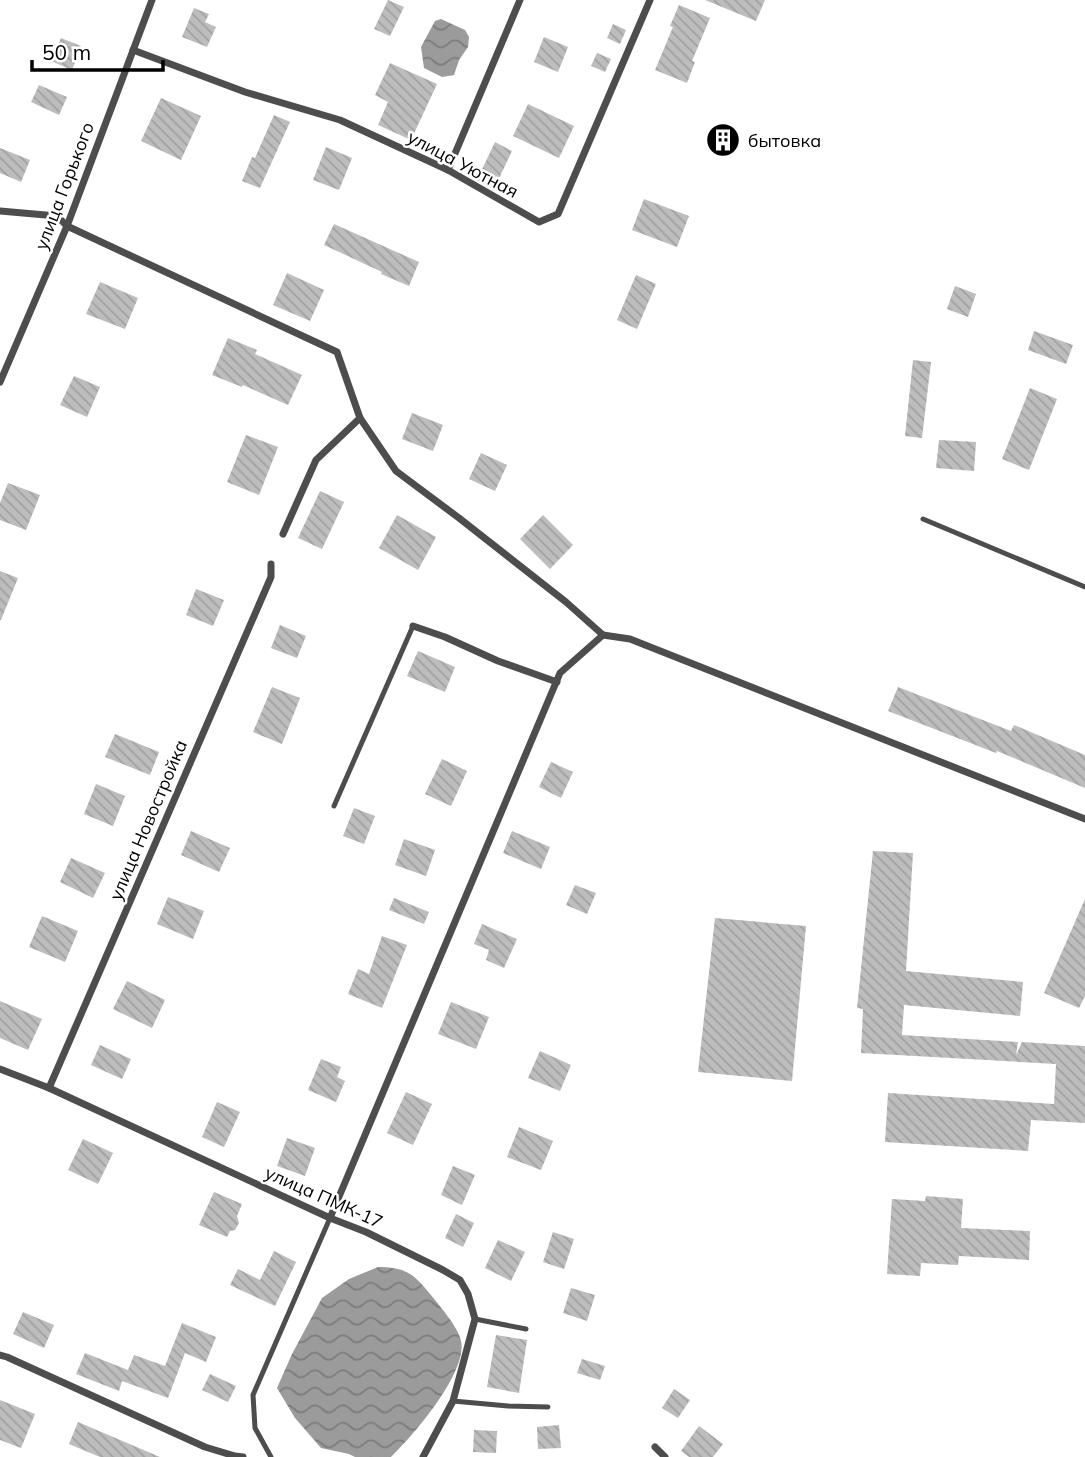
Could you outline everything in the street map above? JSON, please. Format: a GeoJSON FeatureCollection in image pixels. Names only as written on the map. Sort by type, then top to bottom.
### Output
{"type":"FeatureCollection","features":[{"type":"Feature","properties":{"kind":"street","name":"улица Горького"},"geometry":{"type":"LineString","coordinates":[[0,382],[67,226],[152,0]]}},
{"type":"Feature","properties":{"kind":"street"},"geometry":{"type":"LineString","coordinates":[[448,170],[520,0]]}},
{"type":"Feature","properties":{"kind":"street","name":"улица Уютная"},"geometry":{"type":"LineString","coordinates":[[133,50],[245,92],[340,120],[448,170],[538,222],[558,214],[650,0]]}},
{"type":"Feature","properties":{"kind":"street"},"geometry":{"type":"LineString","coordinates":[[0,211],[57,216],[67,226],[337,352],[360,418],[396,471],[460,518],[566,602],[603,635],[629,639],[1085,819]]}},
{"type":"Feature","properties":{"kind":"street"},"geometry":{"type":"LineString","coordinates":[[283,534],[316,460],[360,418]]}},
{"type":"Feature","properties":{"kind":"street","name":"улица Новостройка"},"geometry":{"type":"LineString","coordinates":[[49,1088],[271,577],[271,564]]}},
{"type":"Feature","properties":{"kind":"street"},"geometry":{"type":"LineString","coordinates":[[414,626],[557,682]]}},
{"type":"Feature","properties":{"kind":"street"},"geometry":{"type":"LineString","coordinates":[[330,1218],[561,673],[603,635]]}},
{"type":"Feature","properties":{"kind":"street","name":"улица ПМК-17"},"geometry":{"type":"LineString","coordinates":[[0,1069],[49,1088],[330,1218],[366,1232],[443,1270],[460,1280],[468,1294],[475,1319]]}},
{"type":"Feature","properties":{"kind":"street"},"geometry":{"type":"LineString","coordinates":[[423,1457],[453,1401],[475,1319]]}},
{"type":"Feature","properties":{"kind":"street"},"geometry":{"type":"LineString","coordinates":[[0,1355],[205,1447],[243,1457]]}},
{"type":"Feature","properties":{"kind":"street"},"geometry":{"type":"LineString","coordinates":[[655,1447],[665,1457]]}},
{"type":"Feature","properties":{"kind":"lane"},"geometry":{"type":"LineString","coordinates":[[923,519],[1085,587]]}},
{"type":"Feature","properties":{"kind":"lane"},"geometry":{"type":"LineString","coordinates":[[334,806],[414,626]]}},
{"type":"Feature","properties":{"kind":"lane"},"geometry":{"type":"LineString","coordinates":[[271,1457],[255,1428],[253,1395],[330,1218]]}},
{"type":"Feature","properties":{"kind":"lane"},"geometry":{"type":"LineString","coordinates":[[475,1319],[526,1329]]}},
{"type":"Feature","properties":{"kind":"lane"},"geometry":{"type":"LineString","coordinates":[[453,1401],[508,1406],[548,1406]]}},
{"type":"Feature","properties":{"kind":"water"},"geometry":{"type":"Polygon","coordinates":[[[441,19],[465,30],[469,37],[468,47],[459,60],[454,75],[442,77],[424,68],[421,47],[435,21],[441,19]]]}},
{"type":"Feature","properties":{"kind":"water"},"geometry":{"type":"Polygon","coordinates":[[[378,1267],[405,1271],[423,1285],[457,1331],[461,1341],[461,1354],[448,1386],[437,1403],[391,1457],[355,1457],[321,1448],[295,1418],[277,1388],[322,1298],[349,1279],[378,1267]]]}},
{"type":"Feature","properties":{"kind":"building"},"geometry":{"type":"Polygon","coordinates":[[[388,0],[404,7],[390,36],[374,29],[388,0]]]}},
{"type":"Feature","properties":{"kind":"building"},"geometry":{"type":"Polygon","coordinates":[[[705,0],[765,0],[756,21],[705,0]]]}},
{"type":"Feature","properties":{"kind":"building"},"geometry":{"type":"Polygon","coordinates":[[[679,5],[710,18],[692,61],[695,62],[687,83],[655,70],[679,5]]]}},
{"type":"Feature","properties":{"kind":"building"},"geometry":{"type":"Polygon","coordinates":[[[194,8],[209,14],[205,22],[216,27],[207,47],[182,37],[194,8]]]}},
{"type":"Feature","properties":{"kind":"building"},"geometry":{"type":"Polygon","coordinates":[[[613,24],[626,30],[620,44],[607,38],[613,24]]]}},
{"type":"Feature","properties":{"kind":"building"},"geometry":{"type":"Polygon","coordinates":[[[544,37],[568,47],[558,72],[534,62],[544,37]]]}},
{"type":"Feature","properties":{"kind":"building"},"geometry":{"type":"Polygon","coordinates":[[[61,38],[81,46],[72,70],[51,61],[61,38]]]}},
{"type":"Feature","properties":{"kind":"building"},"geometry":{"type":"Polygon","coordinates":[[[597,53],[611,59],[605,72],[591,66],[597,53]]]}},
{"type":"Feature","properties":{"kind":"building"},"geometry":{"type":"Polygon","coordinates":[[[390,63],[437,84],[411,140],[378,125],[388,102],[375,95],[390,63]]]}},
{"type":"Feature","properties":{"kind":"building"},"geometry":{"type":"Polygon","coordinates":[[[39,85],[67,97],[59,115],[31,102],[39,85]]]}},
{"type":"Feature","properties":{"kind":"building"},"geometry":{"type":"Polygon","coordinates":[[[161,98],[201,116],[181,160],[141,141],[161,98]]]}},
{"type":"Feature","properties":{"kind":"building"},"geometry":{"type":"Polygon","coordinates":[[[528,104],[574,126],[559,158],[513,136],[528,104]]]}},
{"type":"Feature","properties":{"kind":"building"},"geometry":{"type":"Polygon","coordinates":[[[274,115],[290,122],[260,188],[242,181],[274,115]]]}},
{"type":"Feature","properties":{"kind":"building"},"geometry":{"type":"Polygon","coordinates":[[[495,142],[512,151],[494,189],[477,180],[495,142]]]}},
{"type":"Feature","properties":{"kind":"building"},"geometry":{"type":"Polygon","coordinates":[[[326,147],[352,158],[339,190],[313,180],[326,147]]]}},
{"type":"Feature","properties":{"kind":"building"},"geometry":{"type":"Polygon","coordinates":[[[0,148],[30,160],[21,182],[0,173],[0,148]]]}},
{"type":"Feature","properties":{"kind":"building"},"geometry":{"type":"Polygon","coordinates":[[[644,199],[689,216],[677,247],[632,230],[644,199]]]}},
{"type":"Feature","properties":{"kind":"building"},"geometry":{"type":"Polygon","coordinates":[[[334,224],[419,262],[409,286],[324,245],[334,224]]]}},
{"type":"Feature","properties":{"kind":"building"},"geometry":{"type":"Polygon","coordinates":[[[287,273],[324,290],[310,321],[273,305],[287,273]]]}},
{"type":"Feature","properties":{"kind":"building"},"geometry":{"type":"Polygon","coordinates":[[[636,275],[656,284],[637,329],[617,320],[636,275]]]}},
{"type":"Feature","properties":{"kind":"building"},"geometry":{"type":"Polygon","coordinates":[[[100,282],[138,298],[125,329],[86,314],[100,282]]]}},
{"type":"Feature","properties":{"kind":"building"},"geometry":{"type":"Polygon","coordinates":[[[955,286],[976,294],[968,317],[947,309],[955,286]]]}},
{"type":"Feature","properties":{"kind":"building"},"geometry":{"type":"Polygon","coordinates":[[[1034,331],[1073,345],[1066,364],[1028,350],[1034,331]]]}},
{"type":"Feature","properties":{"kind":"building"},"geometry":{"type":"Polygon","coordinates":[[[228,338],[257,350],[255,354],[302,375],[288,405],[212,375],[228,338]]]}},
{"type":"Feature","properties":{"kind":"building"},"geometry":{"type":"Polygon","coordinates":[[[913,360],[931,362],[922,438],[905,436],[913,360]]]}},
{"type":"Feature","properties":{"kind":"building"},"geometry":{"type":"Polygon","coordinates":[[[74,376],[100,387],[87,417],[60,405],[74,376]]]}},
{"type":"Feature","properties":{"kind":"building"},"geometry":{"type":"Polygon","coordinates":[[[1030,388],[1057,399],[1029,470],[1002,459],[1030,388]]]}},
{"type":"Feature","properties":{"kind":"building"},"geometry":{"type":"Polygon","coordinates":[[[412,413],[443,425],[433,451],[402,439],[412,413]]]}},
{"type":"Feature","properties":{"kind":"building"},"geometry":{"type":"Polygon","coordinates":[[[246,435],[278,447],[259,495],[227,482],[246,435]]]}},
{"type":"Feature","properties":{"kind":"building"},"geometry":{"type":"Polygon","coordinates":[[[939,440],[976,442],[974,471],[936,468],[939,440]]]}},
{"type":"Feature","properties":{"kind":"building"},"geometry":{"type":"Polygon","coordinates":[[[481,453],[507,465],[495,491],[469,479],[481,453]]]}},
{"type":"Feature","properties":{"kind":"building"},"geometry":{"type":"Polygon","coordinates":[[[8,483],[40,495],[26,530],[0,520],[0,503],[8,483]]]}},
{"type":"Feature","properties":{"kind":"building"},"geometry":{"type":"Polygon","coordinates":[[[320,491],[344,502],[322,549],[298,538],[320,491]]]}},
{"type":"Feature","properties":{"kind":"building"},"geometry":{"type":"Polygon","coordinates":[[[397,515],[436,537],[418,570],[379,548],[397,515]]]}},
{"type":"Feature","properties":{"kind":"building"},"geometry":{"type":"Polygon","coordinates":[[[543,515],[573,545],[550,569],[520,539],[543,515]]]}},
{"type":"Feature","properties":{"kind":"building"},"geometry":{"type":"Polygon","coordinates":[[[0,571],[18,578],[1,620],[0,620],[0,571]]]}},
{"type":"Feature","properties":{"kind":"building"},"geometry":{"type":"Polygon","coordinates":[[[196,589],[224,600],[213,626],[186,615],[196,589]]]}},
{"type":"Feature","properties":{"kind":"building"},"geometry":{"type":"Polygon","coordinates":[[[280,625],[306,636],[297,658],[271,648],[280,625]]]}},
{"type":"Feature","properties":{"kind":"building"},"geometry":{"type":"Polygon","coordinates":[[[418,651],[455,667],[445,692],[407,676],[418,651]]]}},
{"type":"Feature","properties":{"kind":"building"},"geometry":{"type":"Polygon","coordinates":[[[272,687],[300,698],[282,744],[253,732],[272,687]]]}},
{"type":"Feature","properties":{"kind":"building"},"geometry":{"type":"Polygon","coordinates":[[[898,687],[1011,731],[1014,725],[1085,755],[1085,788],[997,751],[996,753],[888,711],[898,687]]]}},
{"type":"Feature","properties":{"kind":"building"},"geometry":{"type":"Polygon","coordinates":[[[115,734],[159,752],[150,775],[105,757],[115,734]]]}},
{"type":"Feature","properties":{"kind":"building"},"geometry":{"type":"Polygon","coordinates":[[[442,759],[467,771],[451,806],[425,794],[442,759]]]}},
{"type":"Feature","properties":{"kind":"building"},"geometry":{"type":"Polygon","coordinates":[[[551,762],[573,772],[561,798],[539,787],[551,762]]]}},
{"type":"Feature","properties":{"kind":"building"},"geometry":{"type":"Polygon","coordinates":[[[96,784],[125,796],[113,826],[84,814],[96,784]]]}},
{"type":"Feature","properties":{"kind":"building"},"geometry":{"type":"Polygon","coordinates":[[[354,808],[375,816],[364,844],[343,836],[354,808]]]}},
{"type":"Feature","properties":{"kind":"building"},"geometry":{"type":"Polygon","coordinates":[[[191,831],[230,848],[219,872],[181,855],[191,831]]]}},
{"type":"Feature","properties":{"kind":"building"},"geometry":{"type":"Polygon","coordinates":[[[512,831],[550,847],[541,869],[503,853],[512,831]]]}},
{"type":"Feature","properties":{"kind":"building"},"geometry":{"type":"Polygon","coordinates":[[[404,839],[435,850],[426,876],[395,865],[404,839]]]}},
{"type":"Feature","properties":{"kind":"building"},"geometry":{"type":"Polygon","coordinates":[[[873,851],[913,853],[906,971],[1023,982],[1020,1016],[904,1005],[902,1035],[1018,1042],[1016,1055],[1022,1042],[1085,1046],[1085,1123],[1031,1120],[1028,1151],[885,1142],[888,1093],[1054,1104],[1056,1064],[861,1053],[863,1009],[857,1008],[873,851]]]}},
{"type":"Feature","properties":{"kind":"building"},"geometry":{"type":"Polygon","coordinates":[[[71,858],[105,873],[93,898],[60,882],[71,858]]]}},
{"type":"Feature","properties":{"kind":"building"},"geometry":{"type":"Polygon","coordinates":[[[575,885],[596,893],[587,914],[566,905],[575,885]]]}},
{"type":"Feature","properties":{"kind":"building"},"geometry":{"type":"Polygon","coordinates":[[[168,897],[204,911],[193,939],[157,924],[168,897]]]}},
{"type":"Feature","properties":{"kind":"building"},"geometry":{"type":"Polygon","coordinates":[[[394,898],[429,912],[424,924],[389,910],[394,898]]]}},
{"type":"Feature","properties":{"kind":"building"},"geometry":{"type":"Polygon","coordinates":[[[1085,899],[1085,996],[1079,1008],[1044,993],[1085,899]]]}},
{"type":"Feature","properties":{"kind":"building"},"geometry":{"type":"Polygon","coordinates":[[[42,916],[78,931],[65,962],[29,947],[42,916]]]}},
{"type":"Feature","properties":{"kind":"building"},"geometry":{"type":"Polygon","coordinates":[[[715,918],[806,926],[792,1081],[698,1072],[715,918]]]}},
{"type":"Feature","properties":{"kind":"building"},"geometry":{"type":"Polygon","coordinates":[[[482,924],[517,939],[504,968],[486,960],[489,950],[474,944],[482,924]]]}},
{"type":"Feature","properties":{"kind":"building"},"geometry":{"type":"Polygon","coordinates":[[[382,936],[407,945],[382,1008],[348,994],[358,969],[369,974],[382,936]]]}},
{"type":"Feature","properties":{"kind":"building"},"geometry":{"type":"Polygon","coordinates":[[[127,981],[165,1000],[152,1028],[113,1009],[127,981]]]}},
{"type":"Feature","properties":{"kind":"building"},"geometry":{"type":"Polygon","coordinates":[[[0,1001],[42,1019],[28,1050],[0,1038],[0,1001]]]}},
{"type":"Feature","properties":{"kind":"building"},"geometry":{"type":"Polygon","coordinates":[[[451,1002],[489,1017],[476,1049],[438,1034],[451,1002]]]}},
{"type":"Feature","properties":{"kind":"building"},"geometry":{"type":"Polygon","coordinates":[[[100,1045],[131,1059],[122,1079],[91,1065],[100,1045]]]}},
{"type":"Feature","properties":{"kind":"building"},"geometry":{"type":"Polygon","coordinates":[[[540,1051],[571,1065],[560,1091],[528,1078],[540,1051]]]}},
{"type":"Feature","properties":{"kind":"building"},"geometry":{"type":"Polygon","coordinates":[[[321,1059],[341,1067],[337,1077],[345,1081],[336,1102],[308,1090],[321,1059]]]}},
{"type":"Feature","properties":{"kind":"building"},"geometry":{"type":"Polygon","coordinates":[[[406,1092],[432,1104],[413,1145],[387,1133],[406,1092]]]}},
{"type":"Feature","properties":{"kind":"building"},"geometry":{"type":"Polygon","coordinates":[[[217,1102],[240,1112],[224,1147],[202,1137],[217,1102]]]}},
{"type":"Feature","properties":{"kind":"building"},"geometry":{"type":"Polygon","coordinates":[[[519,1127],[553,1141],[541,1170],[507,1157],[519,1127]]]}},
{"type":"Feature","properties":{"kind":"building"},"geometry":{"type":"Polygon","coordinates":[[[287,1138],[315,1148],[305,1176],[277,1166],[287,1138]]]}},
{"type":"Feature","properties":{"kind":"building"},"geometry":{"type":"Polygon","coordinates":[[[83,1139],[113,1153],[98,1184],[68,1170],[83,1139]]]}},
{"type":"Feature","properties":{"kind":"building"},"geometry":{"type":"Polygon","coordinates":[[[453,1166],[475,1175],[462,1205],[441,1195],[453,1166]]]}},
{"type":"Feature","properties":{"kind":"building"},"geometry":{"type":"Polygon","coordinates":[[[214,1192],[242,1204],[237,1216],[239,1223],[227,1237],[199,1225],[214,1192]]]}},
{"type":"Feature","properties":{"kind":"building"},"geometry":{"type":"Polygon","coordinates":[[[926,1196],[963,1199],[961,1228],[1030,1231],[1029,1260],[959,1256],[958,1265],[921,1263],[920,1276],[887,1274],[892,1199],[925,1201],[926,1196]]]}},
{"type":"Feature","properties":{"kind":"building"},"geometry":{"type":"Polygon","coordinates":[[[456,1214],[474,1223],[463,1247],[445,1238],[456,1214]]]}},
{"type":"Feature","properties":{"kind":"building"},"geometry":{"type":"Polygon","coordinates":[[[553,1232],[574,1239],[564,1269],[543,1262],[553,1232]]]}},
{"type":"Feature","properties":{"kind":"building"},"geometry":{"type":"Polygon","coordinates":[[[498,1240],[525,1252],[511,1281],[485,1268],[498,1240]]]}},
{"type":"Feature","properties":{"kind":"building"},"geometry":{"type":"Polygon","coordinates":[[[274,1251],[296,1262],[275,1306],[230,1285],[238,1269],[260,1280],[274,1251]]]}},
{"type":"Feature","properties":{"kind":"building"},"geometry":{"type":"Polygon","coordinates":[[[571,1288],[595,1295],[587,1321],[563,1313],[571,1288]]]}},
{"type":"Feature","properties":{"kind":"building"},"geometry":{"type":"Polygon","coordinates":[[[23,1312],[54,1325],[44,1348],[13,1334],[23,1312]]]}},
{"type":"Feature","properties":{"kind":"building"},"geometry":{"type":"Polygon","coordinates":[[[182,1323],[216,1337],[206,1362],[185,1353],[168,1398],[122,1381],[119,1391],[76,1374],[85,1353],[128,1370],[134,1355],[165,1366],[182,1323]]]}},
{"type":"Feature","properties":{"kind":"building"},"geometry":{"type":"Polygon","coordinates":[[[496,1335],[527,1340],[519,1393],[487,1387],[496,1335]]]}},
{"type":"Feature","properties":{"kind":"building"},"geometry":{"type":"Polygon","coordinates":[[[582,1359],[605,1366],[600,1380],[577,1373],[582,1359]]]}},
{"type":"Feature","properties":{"kind":"building"},"geometry":{"type":"Polygon","coordinates":[[[210,1374],[236,1386],[228,1402],[202,1390],[210,1374]]]}},
{"type":"Feature","properties":{"kind":"building"},"geometry":{"type":"Polygon","coordinates":[[[674,1389],[690,1400],[678,1418],[662,1408],[674,1389]]]}},
{"type":"Feature","properties":{"kind":"building"},"geometry":{"type":"Polygon","coordinates":[[[0,1400],[35,1414],[21,1448],[0,1440],[0,1400]]]}},
{"type":"Feature","properties":{"kind":"building"},"geometry":{"type":"Polygon","coordinates":[[[78,1422],[160,1457],[100,1457],[69,1444],[78,1422]]]}},
{"type":"Feature","properties":{"kind":"building"},"geometry":{"type":"Polygon","coordinates":[[[559,1425],[561,1448],[538,1449],[537,1427],[559,1425]]]}},
{"type":"Feature","properties":{"kind":"building"},"geometry":{"type":"Polygon","coordinates":[[[699,1426],[723,1444],[713,1457],[689,1457],[681,1451],[699,1426]]]}},
{"type":"Feature","properties":{"kind":"building"},"geometry":{"type":"Polygon","coordinates":[[[474,1430],[497,1431],[496,1453],[473,1452],[474,1430]]]}},
{"type":"Feature","properties":{"kind":"place","name":"бытовка"},"geometry":{"type":"Point","coordinates":[723,140]}}]}
